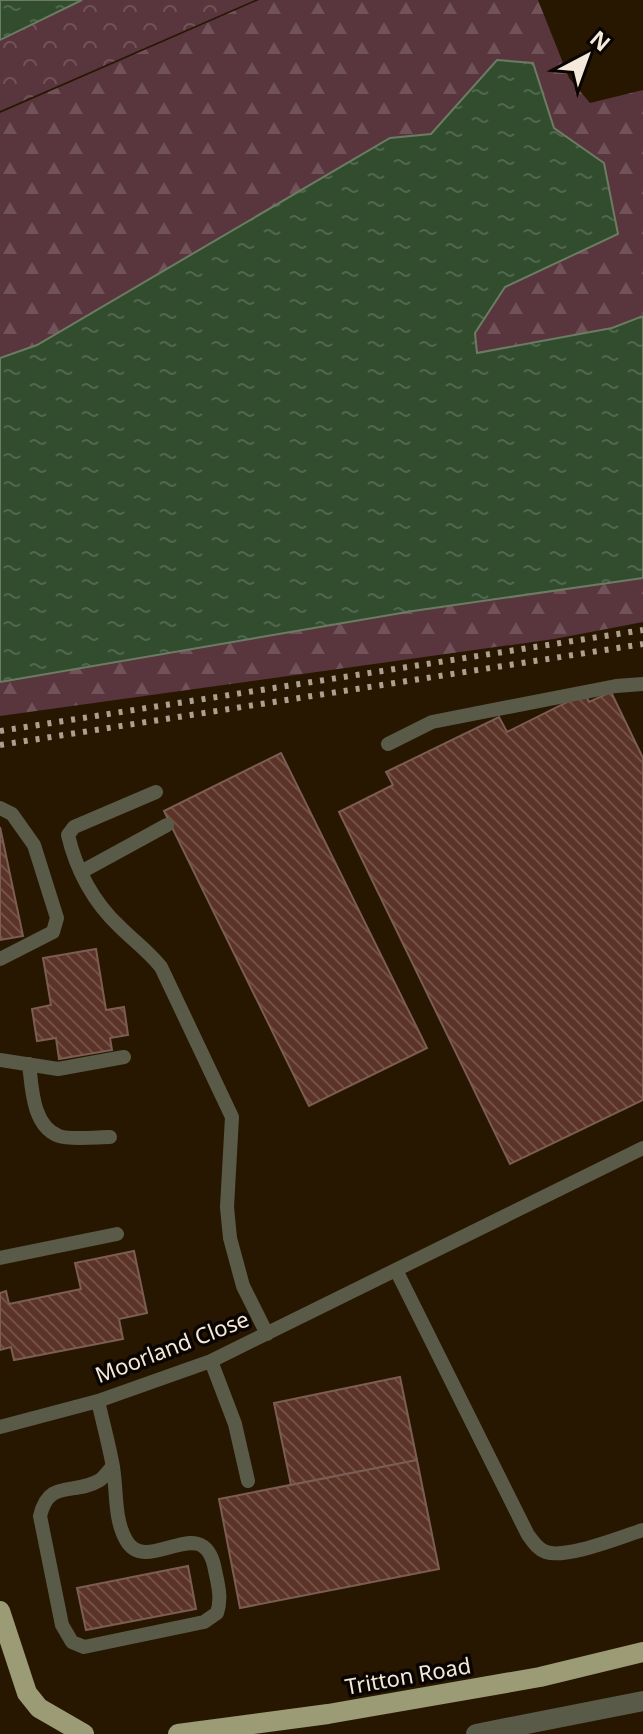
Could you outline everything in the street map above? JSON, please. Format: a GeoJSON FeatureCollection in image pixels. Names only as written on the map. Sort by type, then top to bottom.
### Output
{"type":"FeatureCollection","features":[{"type":"Feature","properties":{"kind":"main road"},"geometry":{"type":"LineString","coordinates":[[0,1611],[27,1693],[39,1708],[84,1734]]}},
{"type":"Feature","properties":{"kind":"main road","name":"Tritton Road"},"geometry":{"type":"LineString","coordinates":[[178,1734],[328,1714],[540,1677],[643,1652]]}},
{"type":"Feature","properties":{"kind":"street"},"geometry":{"type":"LineString","coordinates":[[476,1734],[643,1701]]}},
{"type":"Feature","properties":{"kind":"lane"},"geometry":{"type":"LineString","coordinates":[[388,744],[432,722],[616,686],[643,684]]}},
{"type":"Feature","properties":{"kind":"lane"},"geometry":{"type":"LineString","coordinates":[[156,792],[74,827],[68,835],[73,855],[97,902],[120,928],[148,950],[161,967],[232,1117],[227,1216],[230,1238],[243,1286],[267,1334]]}},
{"type":"Feature","properties":{"kind":"lane"},"geometry":{"type":"LineString","coordinates":[[0,808],[12,814],[34,845],[57,918],[53,932],[0,959]]}},
{"type":"Feature","properties":{"kind":"lane"},"geometry":{"type":"LineString","coordinates":[[81,872],[167,825]]}},
{"type":"Feature","properties":{"kind":"lane"},"geometry":{"type":"LineString","coordinates":[[0,1060],[58,1069],[124,1057]]}},
{"type":"Feature","properties":{"kind":"lane"},"geometry":{"type":"LineString","coordinates":[[29,1064],[33,1098],[45,1125],[60,1137],[110,1137]]}},
{"type":"Feature","properties":{"kind":"lane","name":"Moorland Close"},"geometry":{"type":"LineString","coordinates":[[0,1427],[98,1401],[211,1361],[643,1148]]}},
{"type":"Feature","properties":{"kind":"lane"},"geometry":{"type":"LineString","coordinates":[[0,1258],[117,1234]]}},
{"type":"Feature","properties":{"kind":"lane"},"geometry":{"type":"LineString","coordinates":[[396,1270],[528,1535],[538,1548],[549,1553],[568,1552],[643,1530]]}},
{"type":"Feature","properties":{"kind":"lane"},"geometry":{"type":"LineString","coordinates":[[211,1361],[235,1424],[248,1481]]}},
{"type":"Feature","properties":{"kind":"lane"},"geometry":{"type":"LineString","coordinates":[[98,1401],[113,1466],[118,1518],[127,1543],[137,1551],[154,1551],[192,1542],[205,1546],[213,1556],[221,1601],[217,1613],[204,1622],[84,1647],[72,1642],[62,1625],[40,1516],[43,1502],[53,1493],[100,1480],[113,1466]]}},
{"type":"Feature","properties":{"kind":"green space"},"geometry":{"type":"Polygon","coordinates":[[[0,0],[255,0],[0,111],[0,0]]]}},
{"type":"Feature","properties":{"kind":"green space"},"geometry":{"type":"Polygon","coordinates":[[[259,0],[538,0],[569,78],[590,103],[643,90],[643,316],[613,328],[477,354],[474,333],[505,287],[618,233],[604,163],[554,128],[533,63],[497,60],[431,134],[390,138],[37,345],[0,358],[0,113],[259,0]]]}},
{"type":"Feature","properties":{"kind":"green space"},"geometry":{"type":"Polygon","coordinates":[[[643,578],[643,622],[554,639],[0,716],[0,682],[413,611],[643,578]]]}},
{"type":"Feature","properties":{"kind":"water"},"geometry":{"type":"Polygon","coordinates":[[[0,0],[82,0],[0,40],[0,0]]]}},
{"type":"Feature","properties":{"kind":"water"},"geometry":{"type":"Polygon","coordinates":[[[497,60],[533,63],[554,128],[604,163],[618,234],[505,287],[475,333],[477,353],[612,328],[643,316],[643,578],[413,611],[0,682],[0,358],[37,345],[390,138],[431,134],[497,60]]]}},
{"type":"Feature","properties":{"kind":"building"},"geometry":{"type":"Polygon","coordinates":[[[611,692],[643,758],[643,1100],[510,1164],[339,812],[393,785],[386,772],[499,717],[507,732],[585,693],[589,702],[611,692]]]}},
{"type":"Feature","properties":{"kind":"building"},"geometry":{"type":"Polygon","coordinates":[[[281,753],[427,1048],[309,1106],[164,811],[281,753]]]}},
{"type":"Feature","properties":{"kind":"building"},"geometry":{"type":"Polygon","coordinates":[[[0,827],[23,936],[0,940],[0,827]]]}},
{"type":"Feature","properties":{"kind":"building"},"geometry":{"type":"Polygon","coordinates":[[[96,949],[106,1010],[124,1007],[128,1035],[110,1038],[112,1050],[59,1059],[56,1038],[37,1041],[32,1009],[51,1005],[43,958],[96,949]]]}},
{"type":"Feature","properties":{"kind":"building"},"geometry":{"type":"Polygon","coordinates":[[[134,1251],[147,1313],[119,1319],[123,1339],[14,1360],[11,1347],[0,1350],[0,1293],[6,1291],[9,1304],[81,1289],[75,1263],[134,1251]]]}},
{"type":"Feature","properties":{"kind":"building"},"geometry":{"type":"Polygon","coordinates":[[[400,1377],[439,1569],[240,1608],[219,1499],[291,1485],[274,1403],[400,1377]]]}},
{"type":"Feature","properties":{"kind":"building"},"geometry":{"type":"Polygon","coordinates":[[[400,1377],[417,1460],[291,1485],[274,1403],[400,1377]]]}},
{"type":"Feature","properties":{"kind":"building"},"geometry":{"type":"Polygon","coordinates":[[[417,1460],[439,1569],[240,1608],[219,1499],[417,1460]]]}},
{"type":"Feature","properties":{"kind":"building"},"geometry":{"type":"Polygon","coordinates":[[[188,1566],[196,1609],[86,1630],[77,1588],[188,1566]]]}},
{"type":"Feature","properties":{"kind":"railway"},"geometry":{"type":"LineString","coordinates":[[0,731],[643,630]]}},
{"type":"Feature","properties":{"kind":"railway"},"geometry":{"type":"LineString","coordinates":[[0,745],[643,644]]}}]}
